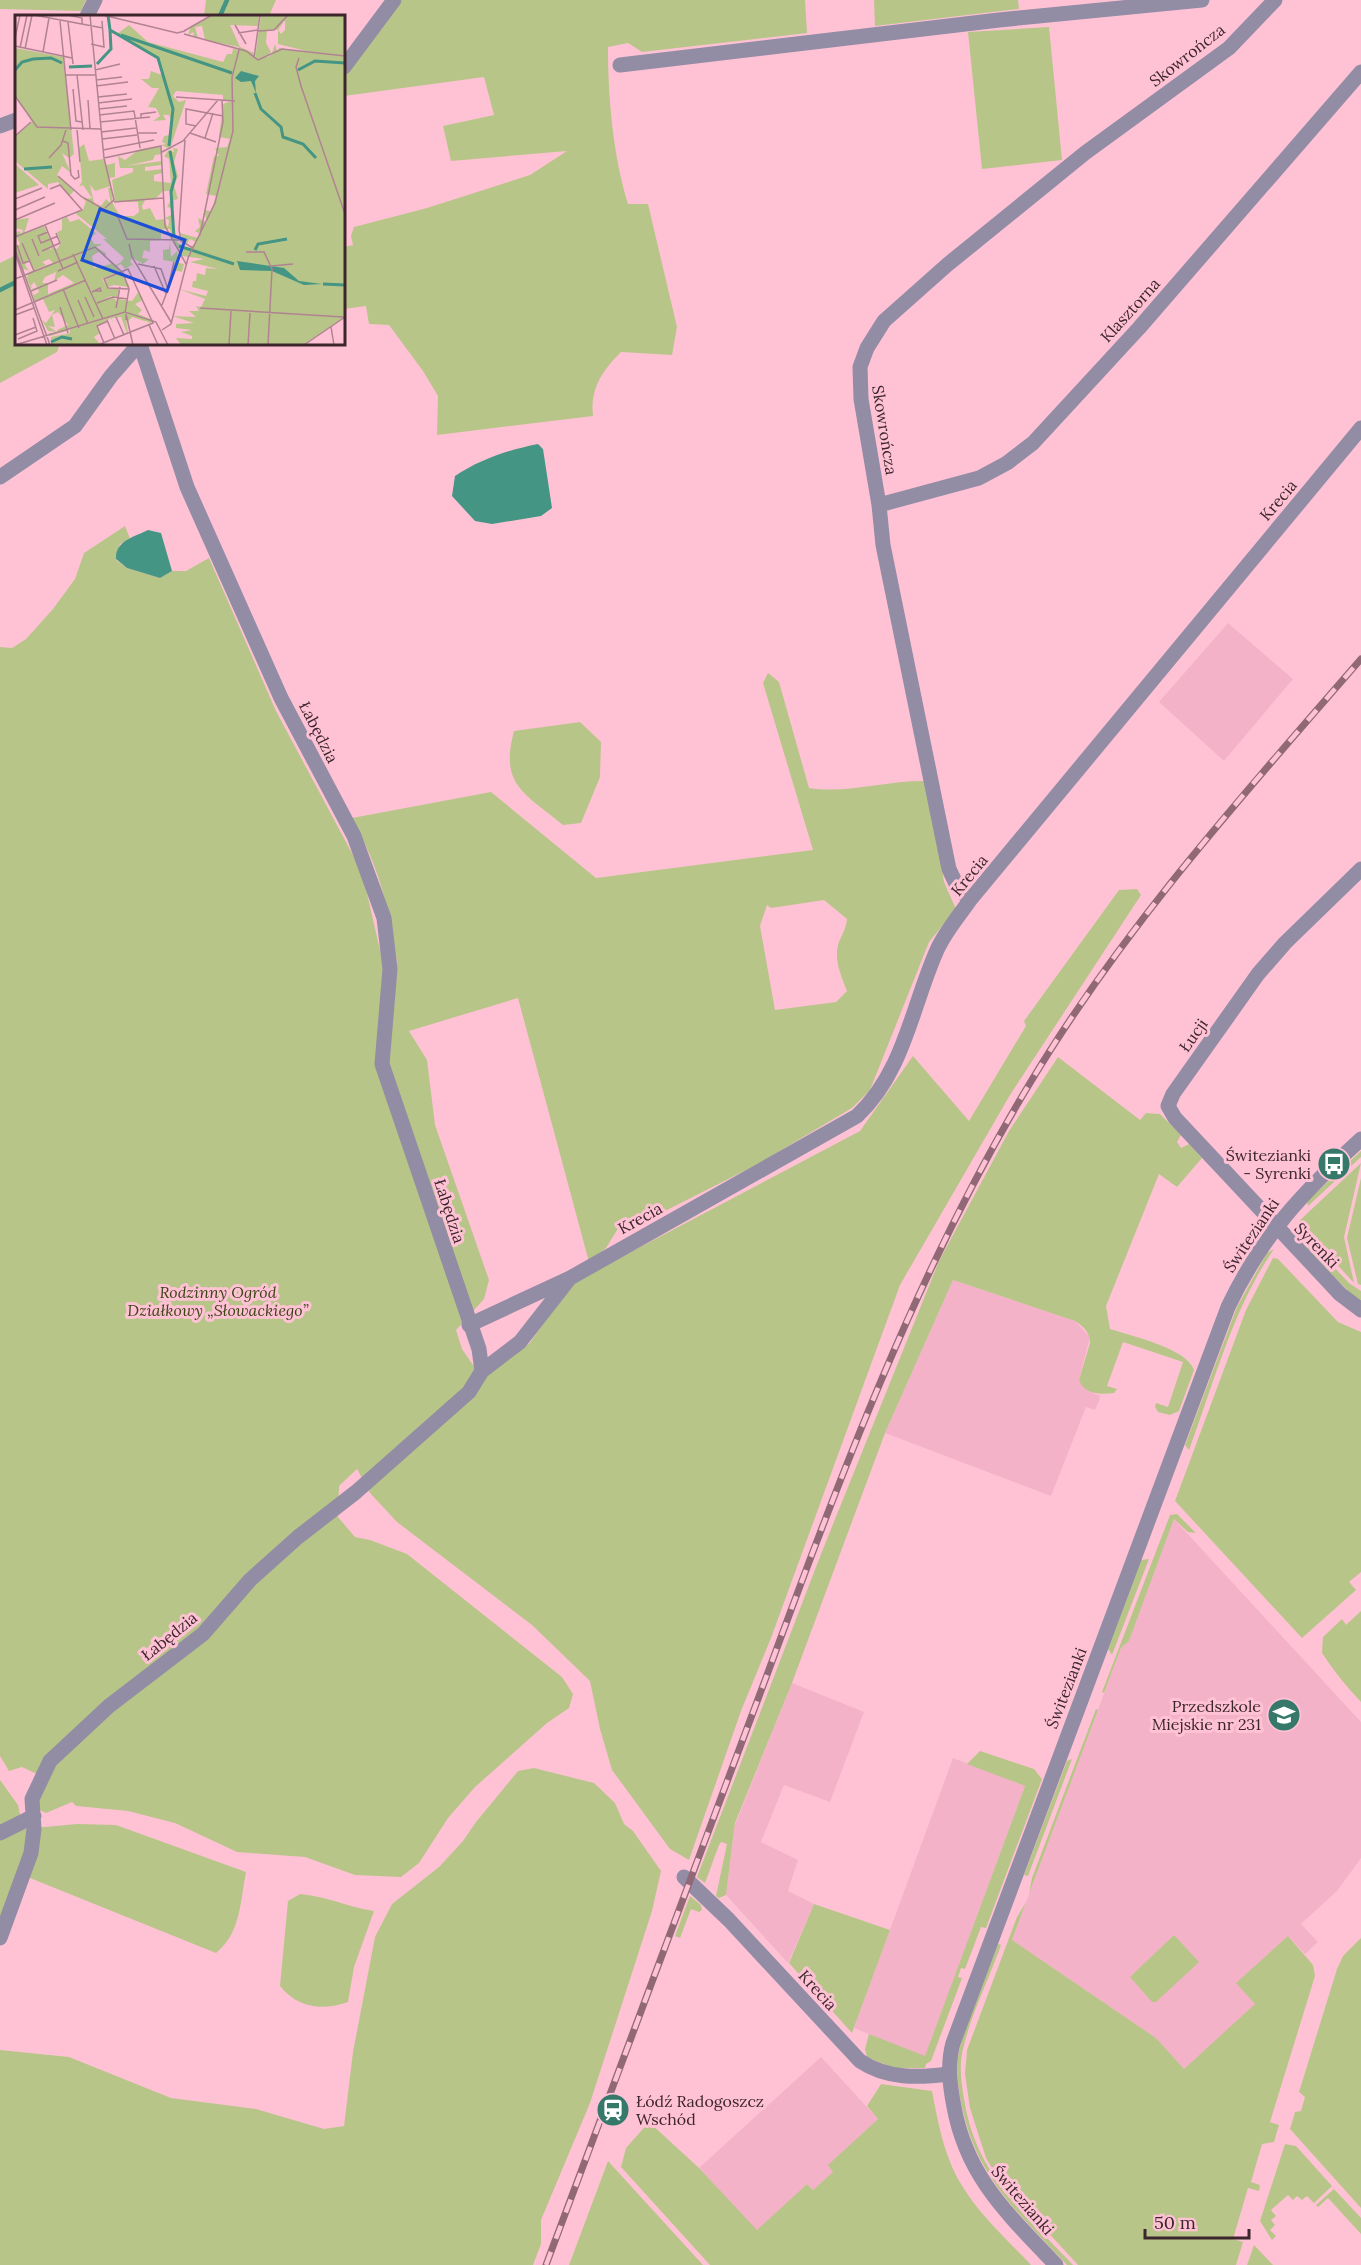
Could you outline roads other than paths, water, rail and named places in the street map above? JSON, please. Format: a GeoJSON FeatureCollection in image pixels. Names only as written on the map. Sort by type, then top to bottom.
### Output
{"type":"FeatureCollection","features":[{"type":"Feature","properties":{"kind":"street"},"geometry":{"type":"LineString","coordinates":[[88,15],[95,0]]}},
{"type":"Feature","properties":{"kind":"street"},"geometry":{"type":"LineString","coordinates":[[345,66],[394,0]]}},
{"type":"Feature","properties":{"kind":"street"},"geometry":{"type":"LineString","coordinates":[[620,64],[1202,0]]}},
{"type":"Feature","properties":{"kind":"street","name":"Skowrończa"},"geometry":{"type":"LineString","coordinates":[[970,900],[958,888],[950,869],[883,545],[879,505],[859,383],[860,367],[878,328],[947,266],[1077,160],[1229,48],[1275,0]]}},
{"type":"Feature","properties":{"kind":"street","name":"Klasztorna"},"geometry":{"type":"LineString","coordinates":[[879,505],[979,478],[1007,463],[1033,443],[1139,328],[1361,72]]}},
{"type":"Feature","properties":{"kind":"street"},"geometry":{"type":"LineString","coordinates":[[0,126],[15,120]]}},
{"type":"Feature","properties":{"kind":"street"},"geometry":{"type":"LineString","coordinates":[[0,477],[75,426],[111,376],[139,345]]}},
{"type":"Feature","properties":{"kind":"street","name":"Łabędzia"},"geometry":{"type":"LineString","coordinates":[[0,1938],[32,1853],[34,1816],[32,1799],[50,1761],[109,1706],[203,1634],[250,1580],[298,1537],[356,1492],[469,1392],[482,1371],[479,1349],[381,1064],[390,969],[384,918],[354,836],[281,698],[187,486],[140,345]]}},
{"type":"Feature","properties":{"kind":"street","name":"Krecia"},"geometry":{"type":"LineString","coordinates":[[469,1325],[570,1278],[857,1116],[868,1106],[889,1073],[917,1011],[937,950],[970,900],[1361,428]]}},
{"type":"Feature","properties":{"kind":"street","name":"Łucji"},"geometry":{"type":"LineString","coordinates":[[1275,1227],[1175,1118],[1170,1111],[1169,1101],[1258,974],[1285,943],[1361,868]]}},
{"type":"Feature","properties":{"kind":"street","name":"Świtezianki"},"geometry":{"type":"LineString","coordinates":[[1056,2265],[997,2201],[975,2172],[959,2131],[949,2074],[955,2034],[1221,1324],[1249,1266],[1275,1227],[1304,1192],[1361,1139]]}},
{"type":"Feature","properties":{"kind":"street","name":"Syrenki"},"geometry":{"type":"LineString","coordinates":[[1275,1227],[1340,1294],[1361,1310]]}},
{"type":"Feature","properties":{"kind":"street","name":"Krecia"},"geometry":{"type":"LineString","coordinates":[[482,1371],[525,1338],[570,1278]]}},
{"type":"Feature","properties":{"kind":"street"},"geometry":{"type":"LineString","coordinates":[[0,1833],[34,1816]]}},
{"type":"Feature","properties":{"kind":"street","name":"Krecia"},"geometry":{"type":"LineString","coordinates":[[684,1877],[729,1920],[860,2061],[888,2075],[949,2074]]}},
{"type":"Feature","properties":{"kind":"waterway"},"geometry":{"type":"LineString","coordinates":[[220,15],[227,0]]}},
{"type":"Feature","properties":{"kind":"waterway"},"geometry":{"type":"LineString","coordinates":[[0,290],[15,282]]}},
{"type":"Feature","properties":{"kind":"railway"},"geometry":{"type":"LineString","coordinates":[[546,2265],[852,1452],[916,1302],[951,1228],[1030,1083],[1104,970],[1186,864],[1361,659]]}},
{"type":"Feature","properties":{"kind":"place","name":"Świtezianki - Syrenki"},"geometry":{"type":"Point","coordinates":[1334,1164]}},
{"type":"Feature","properties":{"kind":"place","name":"Przedszkole Miejskie nr 231"},"geometry":{"type":"Point","coordinates":[1284,1715]}},
{"type":"Feature","properties":{"kind":"place","name":"Łódź Radogoszcz Wschód"},"geometry":{"type":"Point","coordinates":[613,2110]}},
{"type":"Feature","properties":{"kind":"park label","name":"Rodzinny Ogród Działkowy „Słowackiego”"},"geometry":{"type":"Point","coordinates":[218,1301]}}]}
